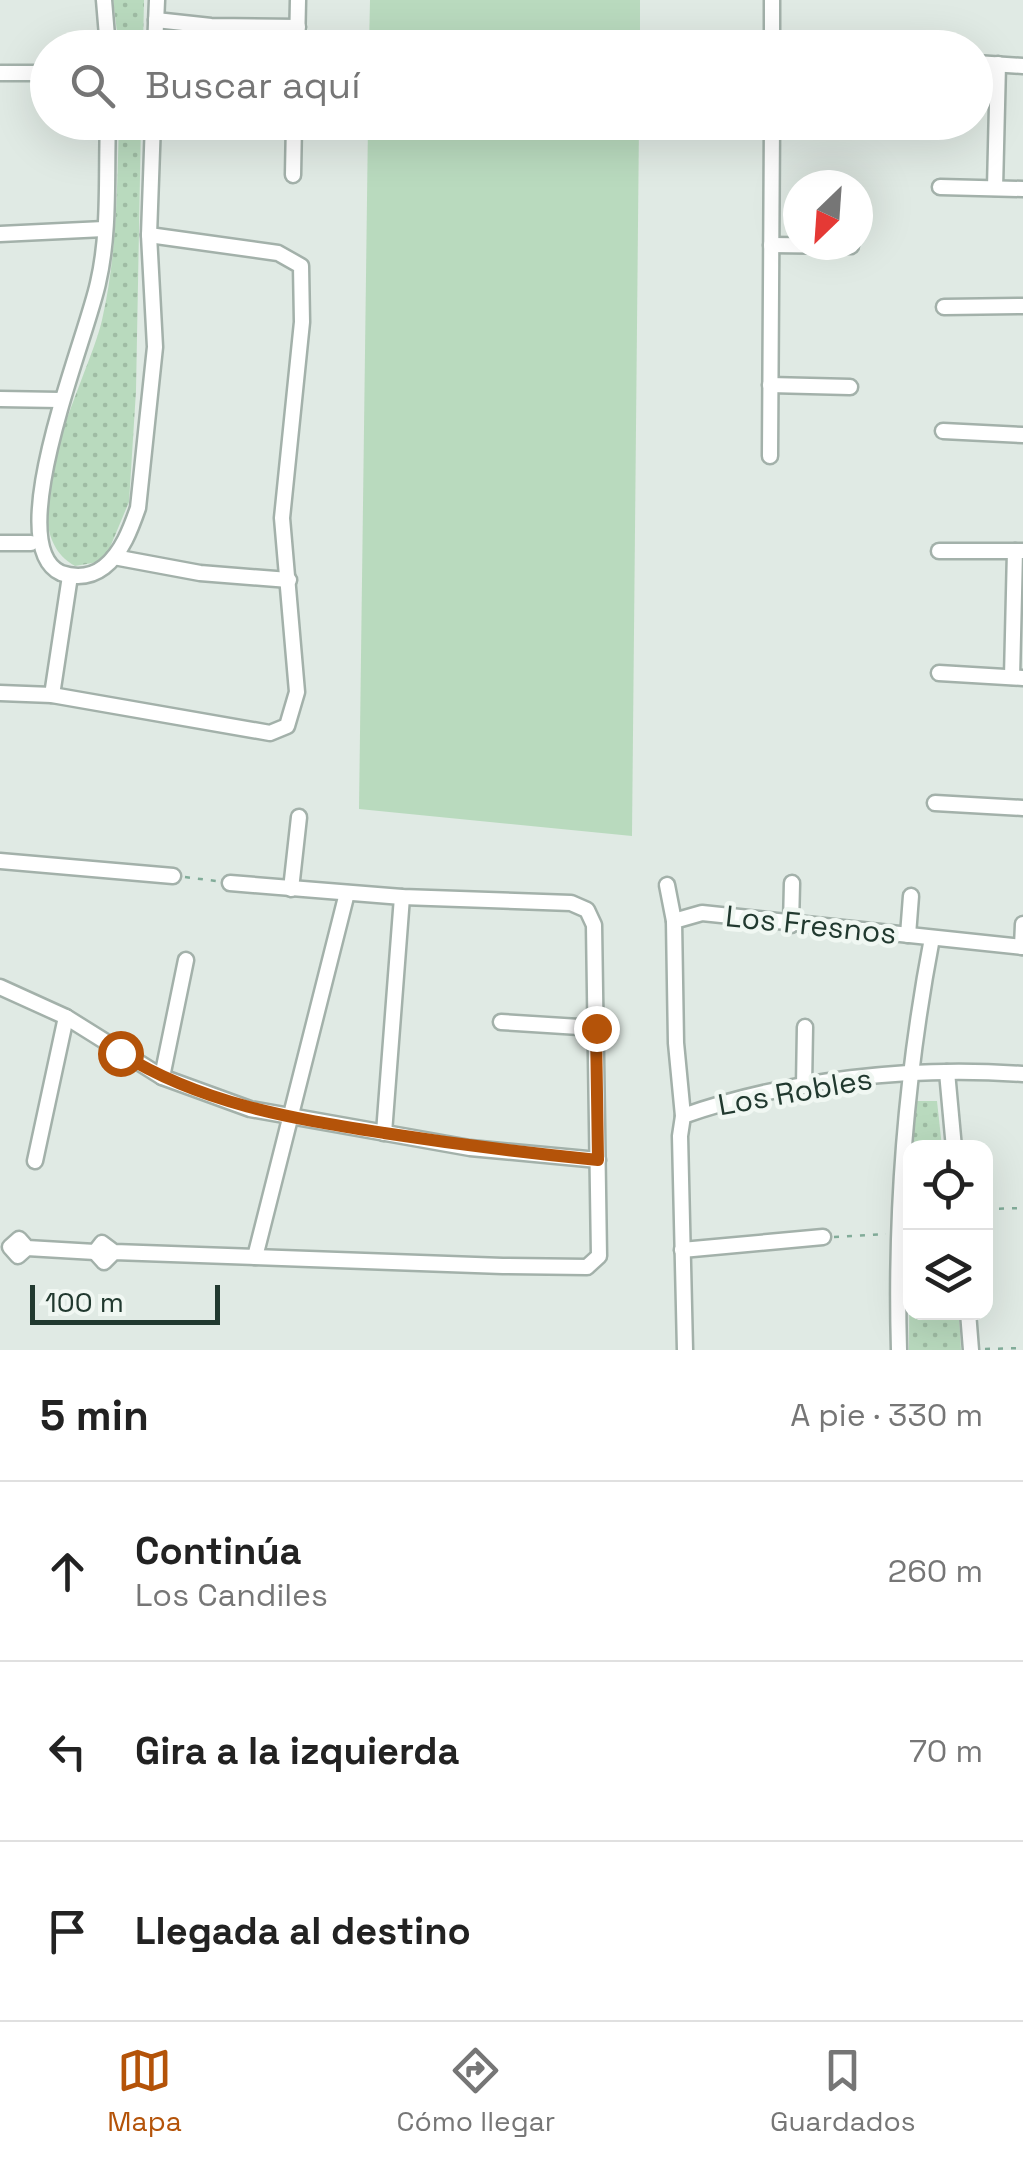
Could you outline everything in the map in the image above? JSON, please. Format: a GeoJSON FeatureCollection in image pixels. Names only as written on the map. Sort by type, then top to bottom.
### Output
{"type":"FeatureCollection","features":[{"type":"Feature","properties":{"kind":"street"},"geometry":{"type":"LineString","coordinates":[[104,0],[106,30]]}},
{"type":"Feature","properties":{"kind":"street"},"geometry":{"type":"LineString","coordinates":[[156,30],[157,0]]}},
{"type":"Feature","properties":{"kind":"street"},"geometry":{"type":"LineString","coordinates":[[298,0],[298,30]]}},
{"type":"Feature","properties":{"kind":"street"},"geometry":{"type":"LineString","coordinates":[[772,0],[772,30]]}},
{"type":"Feature","properties":{"kind":"street"},"geometry":{"type":"LineString","coordinates":[[156,20],[211,26],[298,27]]}},
{"type":"Feature","properties":{"kind":"street"},"geometry":{"type":"LineString","coordinates":[[993,64],[1023,66]]}},
{"type":"Feature","properties":{"kind":"street"},"geometry":{"type":"LineString","coordinates":[[995,188],[998,64]]}},
{"type":"Feature","properties":{"kind":"street"},"geometry":{"type":"LineString","coordinates":[[0,73],[30,73]]}},
{"type":"Feature","properties":{"kind":"street"},"geometry":{"type":"LineString","coordinates":[[107,140],[99,280],[28,502],[32,543],[56,572],[70,576],[87,576],[114,557],[130,531],[140,490],[155,347],[150,235],[153,140]]}},
{"type":"Feature","properties":{"kind":"street"},"geometry":{"type":"LineString","coordinates":[[292,176],[293,140]]}},
{"type":"Feature","properties":{"kind":"street"},"geometry":{"type":"LineString","coordinates":[[770,456],[772,140]]}},
{"type":"Feature","properties":{"kind":"street"},"geometry":{"type":"LineString","coordinates":[[940,187],[1023,189]]}},
{"type":"Feature","properties":{"kind":"street"},"geometry":{"type":"LineString","coordinates":[[0,234],[104,230]]}},
{"type":"Feature","properties":{"kind":"street"},"geometry":{"type":"LineString","coordinates":[[0,693],[52,695],[252,732],[280,732],[288,726],[297,692],[282,518],[303,276],[296,260],[278,253],[150,235]]}},
{"type":"Feature","properties":{"kind":"street"},"geometry":{"type":"LineString","coordinates":[[771,245],[783,245]]}},
{"type":"Feature","properties":{"kind":"street"},"geometry":{"type":"LineString","coordinates":[[944,307],[1023,306]]}},
{"type":"Feature","properties":{"kind":"street"},"geometry":{"type":"LineString","coordinates":[[770,385],[850,387]]}},
{"type":"Feature","properties":{"kind":"street"},"geometry":{"type":"LineString","coordinates":[[0,398],[60,400]]}},
{"type":"Feature","properties":{"kind":"street"},"geometry":{"type":"LineString","coordinates":[[942,432],[1023,435]]}},
{"type":"Feature","properties":{"kind":"street"},"geometry":{"type":"LineString","coordinates":[[0,542],[32,543]]}},
{"type":"Feature","properties":{"kind":"street"},"geometry":{"type":"LineString","coordinates":[[939,551],[1019,552],[1017,678],[939,672]]}},
{"type":"Feature","properties":{"kind":"street"},"geometry":{"type":"LineString","coordinates":[[114,557],[200,573],[289,580]]}},
{"type":"Feature","properties":{"kind":"street"},"geometry":{"type":"LineString","coordinates":[[52,695],[70,576]]}},
{"type":"Feature","properties":{"kind":"street"},"geometry":{"type":"LineString","coordinates":[[935,804],[1023,808]]}},
{"type":"Feature","properties":{"kind":"street"},"geometry":{"type":"LineString","coordinates":[[292,889],[299,817]]}},
{"type":"Feature","properties":{"kind":"street"},"geometry":{"type":"LineString","coordinates":[[0,860],[173,876]]}},
{"type":"Feature","properties":{"kind":"street"},"geometry":{"type":"LineString","coordinates":[[5,1246],[19,1239],[27,1248],[95,1252],[102,1243],[114,1252],[587,1266],[596,1261],[600,1252],[594,925],[582,906],[476,897],[402,898],[230,883]]}},
{"type":"Feature","properties":{"kind":"street"},"geometry":{"type":"LineString","coordinates":[[791,924],[792,883]]}},
{"type":"Feature","properties":{"kind":"street"},"geometry":{"type":"LineString","coordinates":[[667,885],[674,921],[676,1043],[683,1116]]}},
{"type":"Feature","properties":{"kind":"street"},"geometry":{"type":"LineString","coordinates":[[255,1257],[347,893]]}},
{"type":"Feature","properties":{"kind":"street"},"geometry":{"type":"LineString","coordinates":[[908,935],[911,896]]}},
{"type":"Feature","properties":{"kind":"street"},"geometry":{"type":"LineString","coordinates":[[384,1133],[402,898]]}},
{"type":"Feature","properties":{"kind":"street","name":"Los Fresnos"},"geometry":{"type":"LineString","coordinates":[[674,921],[702,914],[1022,947]]}},
{"type":"Feature","properties":{"kind":"street"},"geometry":{"type":"LineString","coordinates":[[1022,947],[1023,924]]}},
{"type":"Feature","properties":{"kind":"street"},"geometry":{"type":"LineString","coordinates":[[900,1350],[900,1168],[932,938]]}},
{"type":"Feature","properties":{"kind":"street"},"geometry":{"type":"LineString","coordinates":[[162,1077],[186,960]]}},
{"type":"Feature","properties":{"kind":"street"},"geometry":{"type":"LineString","coordinates":[[0,987],[66,1017],[162,1077],[208,1096],[289,1119],[470,1148],[598,1160]]}},
{"type":"Feature","properties":{"kind":"street"},"geometry":{"type":"LineString","coordinates":[[34,1161],[66,1017]]}},
{"type":"Feature","properties":{"kind":"street"},"geometry":{"type":"LineString","coordinates":[[501,1022],[596,1028]]}},
{"type":"Feature","properties":{"kind":"street"},"geometry":{"type":"LineString","coordinates":[[804,1086],[805,1027]]}},
{"type":"Feature","properties":{"kind":"street"},"geometry":{"type":"LineString","coordinates":[[947,1072],[953,1140]]}},
{"type":"Feature","properties":{"kind":"street","name":"Los Robles"},"geometry":{"type":"LineString","coordinates":[[685,1350],[683,1116],[804,1086],[947,1072],[1023,1074]]}},
{"type":"Feature","properties":{"kind":"street"},"geometry":{"type":"LineString","coordinates":[[682,1250],[822,1238]]}},
{"type":"Feature","properties":{"kind":"street"},"geometry":{"type":"LineString","coordinates":[[969,1320],[971,1350]]}},
{"type":"Feature","properties":{"kind":"path"},"geometry":{"type":"LineString","coordinates":[[173,876],[230,883]]}},
{"type":"Feature","properties":{"kind":"path"},"geometry":{"type":"LineString","coordinates":[[993,1209],[1023,1208]]}},
{"type":"Feature","properties":{"kind":"path"},"geometry":{"type":"LineString","coordinates":[[822,1238],[900,1233]]}},
{"type":"Feature","properties":{"kind":"path"},"geometry":{"type":"LineString","coordinates":[[971,1350],[1023,1348]]}},
{"type":"Feature","properties":{"kind":"green space"},"geometry":{"type":"Polygon","coordinates":[[[113,0],[144,0],[143,30],[117,30],[113,0]]]}},
{"type":"Feature","properties":{"kind":"green space"},"geometry":{"type":"Polygon","coordinates":[[[370,0],[640,0],[640,30],[369,30],[370,0]]]}},
{"type":"Feature","properties":{"kind":"green space"},"geometry":{"type":"Polygon","coordinates":[[[118,140],[141,140],[136,391],[129,502],[108,552],[98,562],[75,566],[55,547],[47,520],[49,487],[57,450],[102,320],[115,222],[118,140]]]}},
{"type":"Feature","properties":{"kind":"green space"},"geometry":{"type":"Polygon","coordinates":[[[368,140],[639,140],[632,836],[359,809],[368,140]]]}},
{"type":"Feature","properties":{"kind":"green space"},"geometry":{"type":"Polygon","coordinates":[[[916,1101],[937,1101],[941,1140],[913,1140],[916,1101]]]}},
{"type":"Feature","properties":{"kind":"green space"},"geometry":{"type":"Polygon","coordinates":[[[909,1320],[959,1320],[961,1350],[909,1350],[909,1320]]]}},
{"type":"Feature","properties":{"kind":"route"},"geometry":{"type":"LineString","coordinates":[[120,1053],[184,1088],[289,1119],[470,1148],[598,1160],[596,1028]]}}]}
